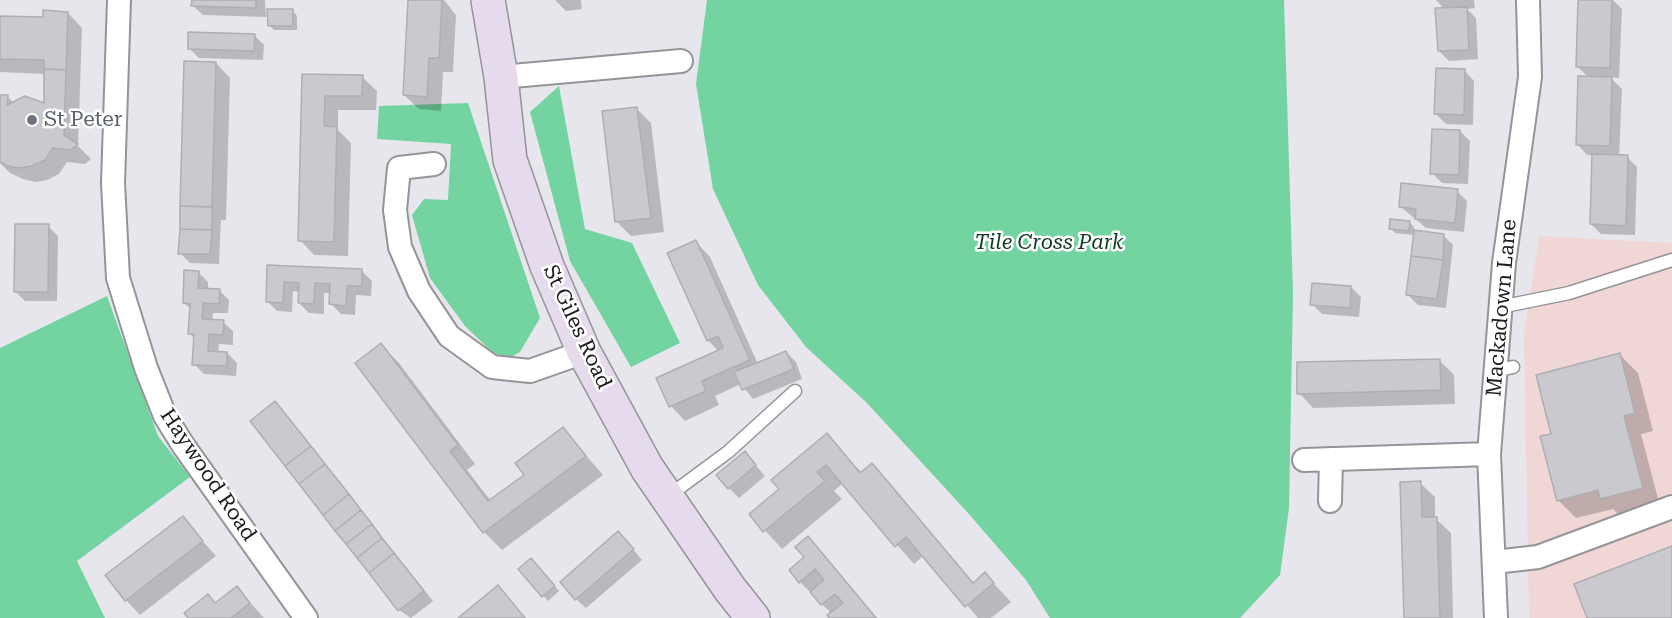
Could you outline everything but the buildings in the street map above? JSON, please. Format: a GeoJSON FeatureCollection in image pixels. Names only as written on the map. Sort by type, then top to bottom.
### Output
{"type":"FeatureCollection","features":[{"type":"Feature","properties":{"kind":"street","name":"Haywood Road"},"geometry":{"type":"LineString","coordinates":[[119,0],[113,183],[118,278],[146,368],[165,416],[183,445],[306,618]]}},
{"type":"Feature","properties":{"kind":"street","name":"St Giles Road"},"geometry":{"type":"LineString","coordinates":[[488,0],[501,77],[510,160],[548,266],[584,352],[647,468],[666,498],[753,618]]}},
{"type":"Feature","properties":{"kind":"street","name":"Mackadown Lane"},"geometry":{"type":"LineString","coordinates":[[1496,618],[1489,454],[1504,369],[1500,307],[1503,263],[1530,77],[1528,0]]}},
{"type":"Feature","properties":{"kind":"street"},"geometry":{"type":"LineString","coordinates":[[501,77],[681,61]]}},
{"type":"Feature","properties":{"kind":"street"},"geometry":{"type":"LineString","coordinates":[[434,164],[399,168],[395,210],[400,247],[414,280],[449,336],[492,367],[530,371],[584,352]]}},
{"type":"Feature","properties":{"kind":"street"},"geometry":{"type":"LineString","coordinates":[[1304,460],[1489,454]]}},
{"type":"Feature","properties":{"kind":"street"},"geometry":{"type":"LineString","coordinates":[[1330,501],[1331,459]]}},
{"type":"Feature","properties":{"kind":"street"},"geometry":{"type":"LineString","coordinates":[[1495,562],[1538,557],[1672,507]]}},
{"type":"Feature","properties":{"kind":"lane"},"geometry":{"type":"LineString","coordinates":[[1500,307],[1569,293],[1672,260]]}},
{"type":"Feature","properties":{"kind":"lane"},"geometry":{"type":"LineString","coordinates":[[666,498],[728,452],[795,391]]}},
{"type":"Feature","properties":{"kind":"shaded area"},"geometry":{"type":"Polygon","coordinates":[[[1539,236],[1672,243],[1672,618],[1529,618],[1524,335],[1539,236]]]}},
{"type":"Feature","properties":{"kind":"green space","name":"Tile Cross Park"},"geometry":{"type":"Polygon","coordinates":[[[707,0],[1284,0],[1293,293],[1289,508],[1280,575],[1240,618],[1050,618],[1026,580],[968,513],[867,403],[806,347],[758,285],[713,189],[696,84],[707,0]]]}},
{"type":"Feature","properties":{"kind":"green space"},"geometry":{"type":"Polygon","coordinates":[[[559,86],[585,229],[632,243],[680,343],[631,367],[570,261],[530,112],[559,86]]]}},
{"type":"Feature","properties":{"kind":"green space"},"geometry":{"type":"Polygon","coordinates":[[[468,103],[540,318],[520,352],[508,359],[492,352],[465,326],[430,278],[412,215],[424,199],[448,200],[451,144],[377,139],[379,106],[468,103]]]}},
{"type":"Feature","properties":{"kind":"green space"},"geometry":{"type":"Polygon","coordinates":[[[107,296],[158,436],[190,477],[77,561],[105,618],[0,618],[0,348],[107,296]]]}},
{"type":"Feature","properties":{"kind":"place","name":"St Peter"},"geometry":{"type":"Point","coordinates":[32,120]}}]}
